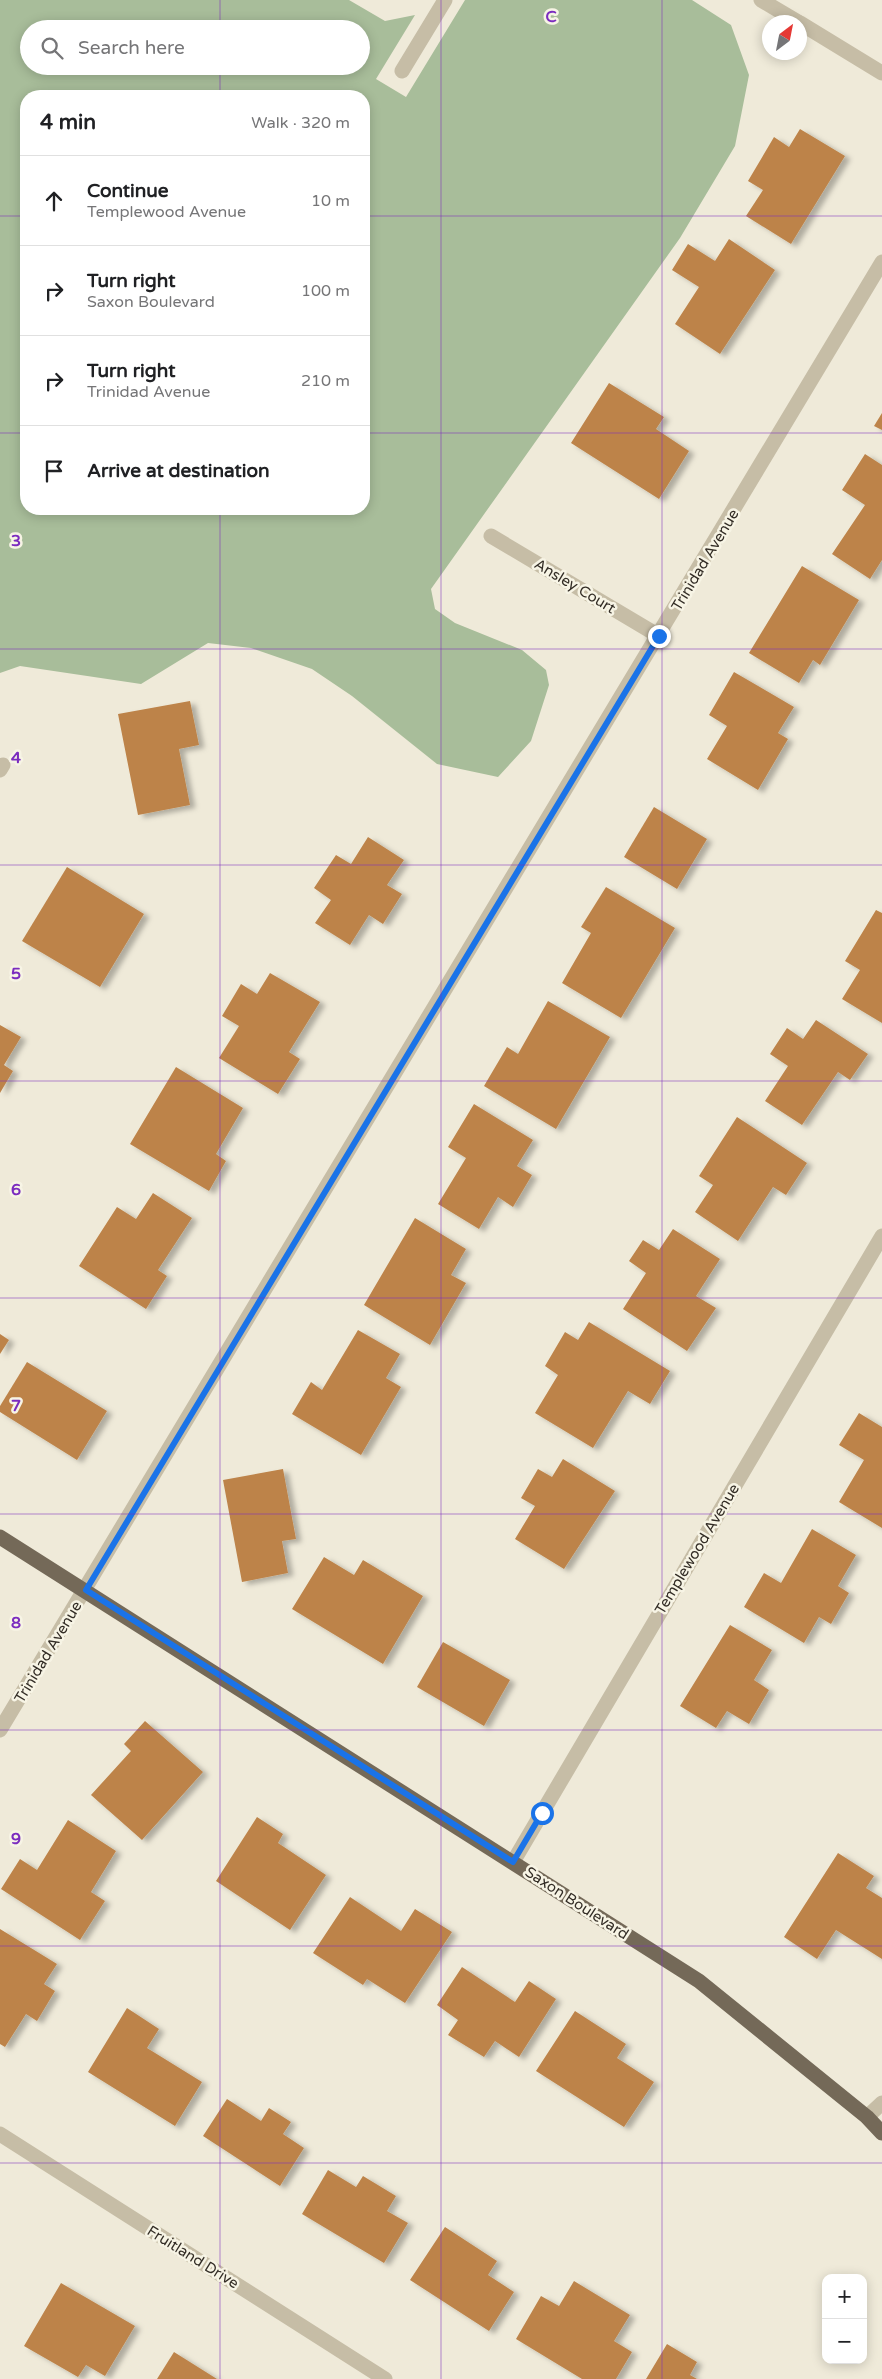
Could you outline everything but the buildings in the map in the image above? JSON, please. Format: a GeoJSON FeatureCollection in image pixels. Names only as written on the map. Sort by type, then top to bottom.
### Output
{"type":"FeatureCollection","features":[{"type":"Feature","properties":{"kind":"main road","name":"Saxon Boulevard"},"geometry":{"type":"LineString","coordinates":[[0,1537],[699,1981],[867,2117],[882,2132]]}},
{"type":"Feature","properties":{"kind":"street"},"geometry":{"type":"LineString","coordinates":[[402,71],[445,0]]}},
{"type":"Feature","properties":{"kind":"street"},"geometry":{"type":"LineString","coordinates":[[761,0],[786,15]]}},
{"type":"Feature","properties":{"kind":"street"},"geometry":{"type":"LineString","coordinates":[[807,28],[882,73]]}},
{"type":"Feature","properties":{"kind":"street","name":"Trinidad Avenue"},"geometry":{"type":"LineString","coordinates":[[0,1730],[86,1590],[882,262]]}},
{"type":"Feature","properties":{"kind":"street","name":"Ansley Court"},"geometry":{"type":"LineString","coordinates":[[492,536],[659,636]]}},
{"type":"Feature","properties":{"kind":"street","name":"Templewood Avenue"},"geometry":{"type":"LineString","coordinates":[[513,1862],[882,1236]]}},
{"type":"Feature","properties":{"kind":"street"},"geometry":{"type":"LineString","coordinates":[[867,2117],[882,2103]]}},
{"type":"Feature","properties":{"kind":"street","name":"Fruitland Drive"},"geometry":{"type":"LineString","coordinates":[[0,2134],[385,2379]]}},
{"type":"Feature","properties":{"kind":"green space"},"geometry":{"type":"Polygon","coordinates":[[[0,0],[349,0],[385,21],[415,15],[376,79],[406,97],[465,0],[692,0],[731,25],[749,75],[735,146],[680,238],[431,589],[435,609],[455,623],[522,650],[546,670],[549,685],[531,741],[498,777],[437,764],[352,696],[312,669],[251,648],[208,643],[141,684],[20,666],[0,673],[0,0]]]}},
{"type":"Feature","properties":{"kind":"route"},"geometry":{"type":"LineString","coordinates":[[542,1813],[513,1862],[86,1590],[659,636]]}}]}
